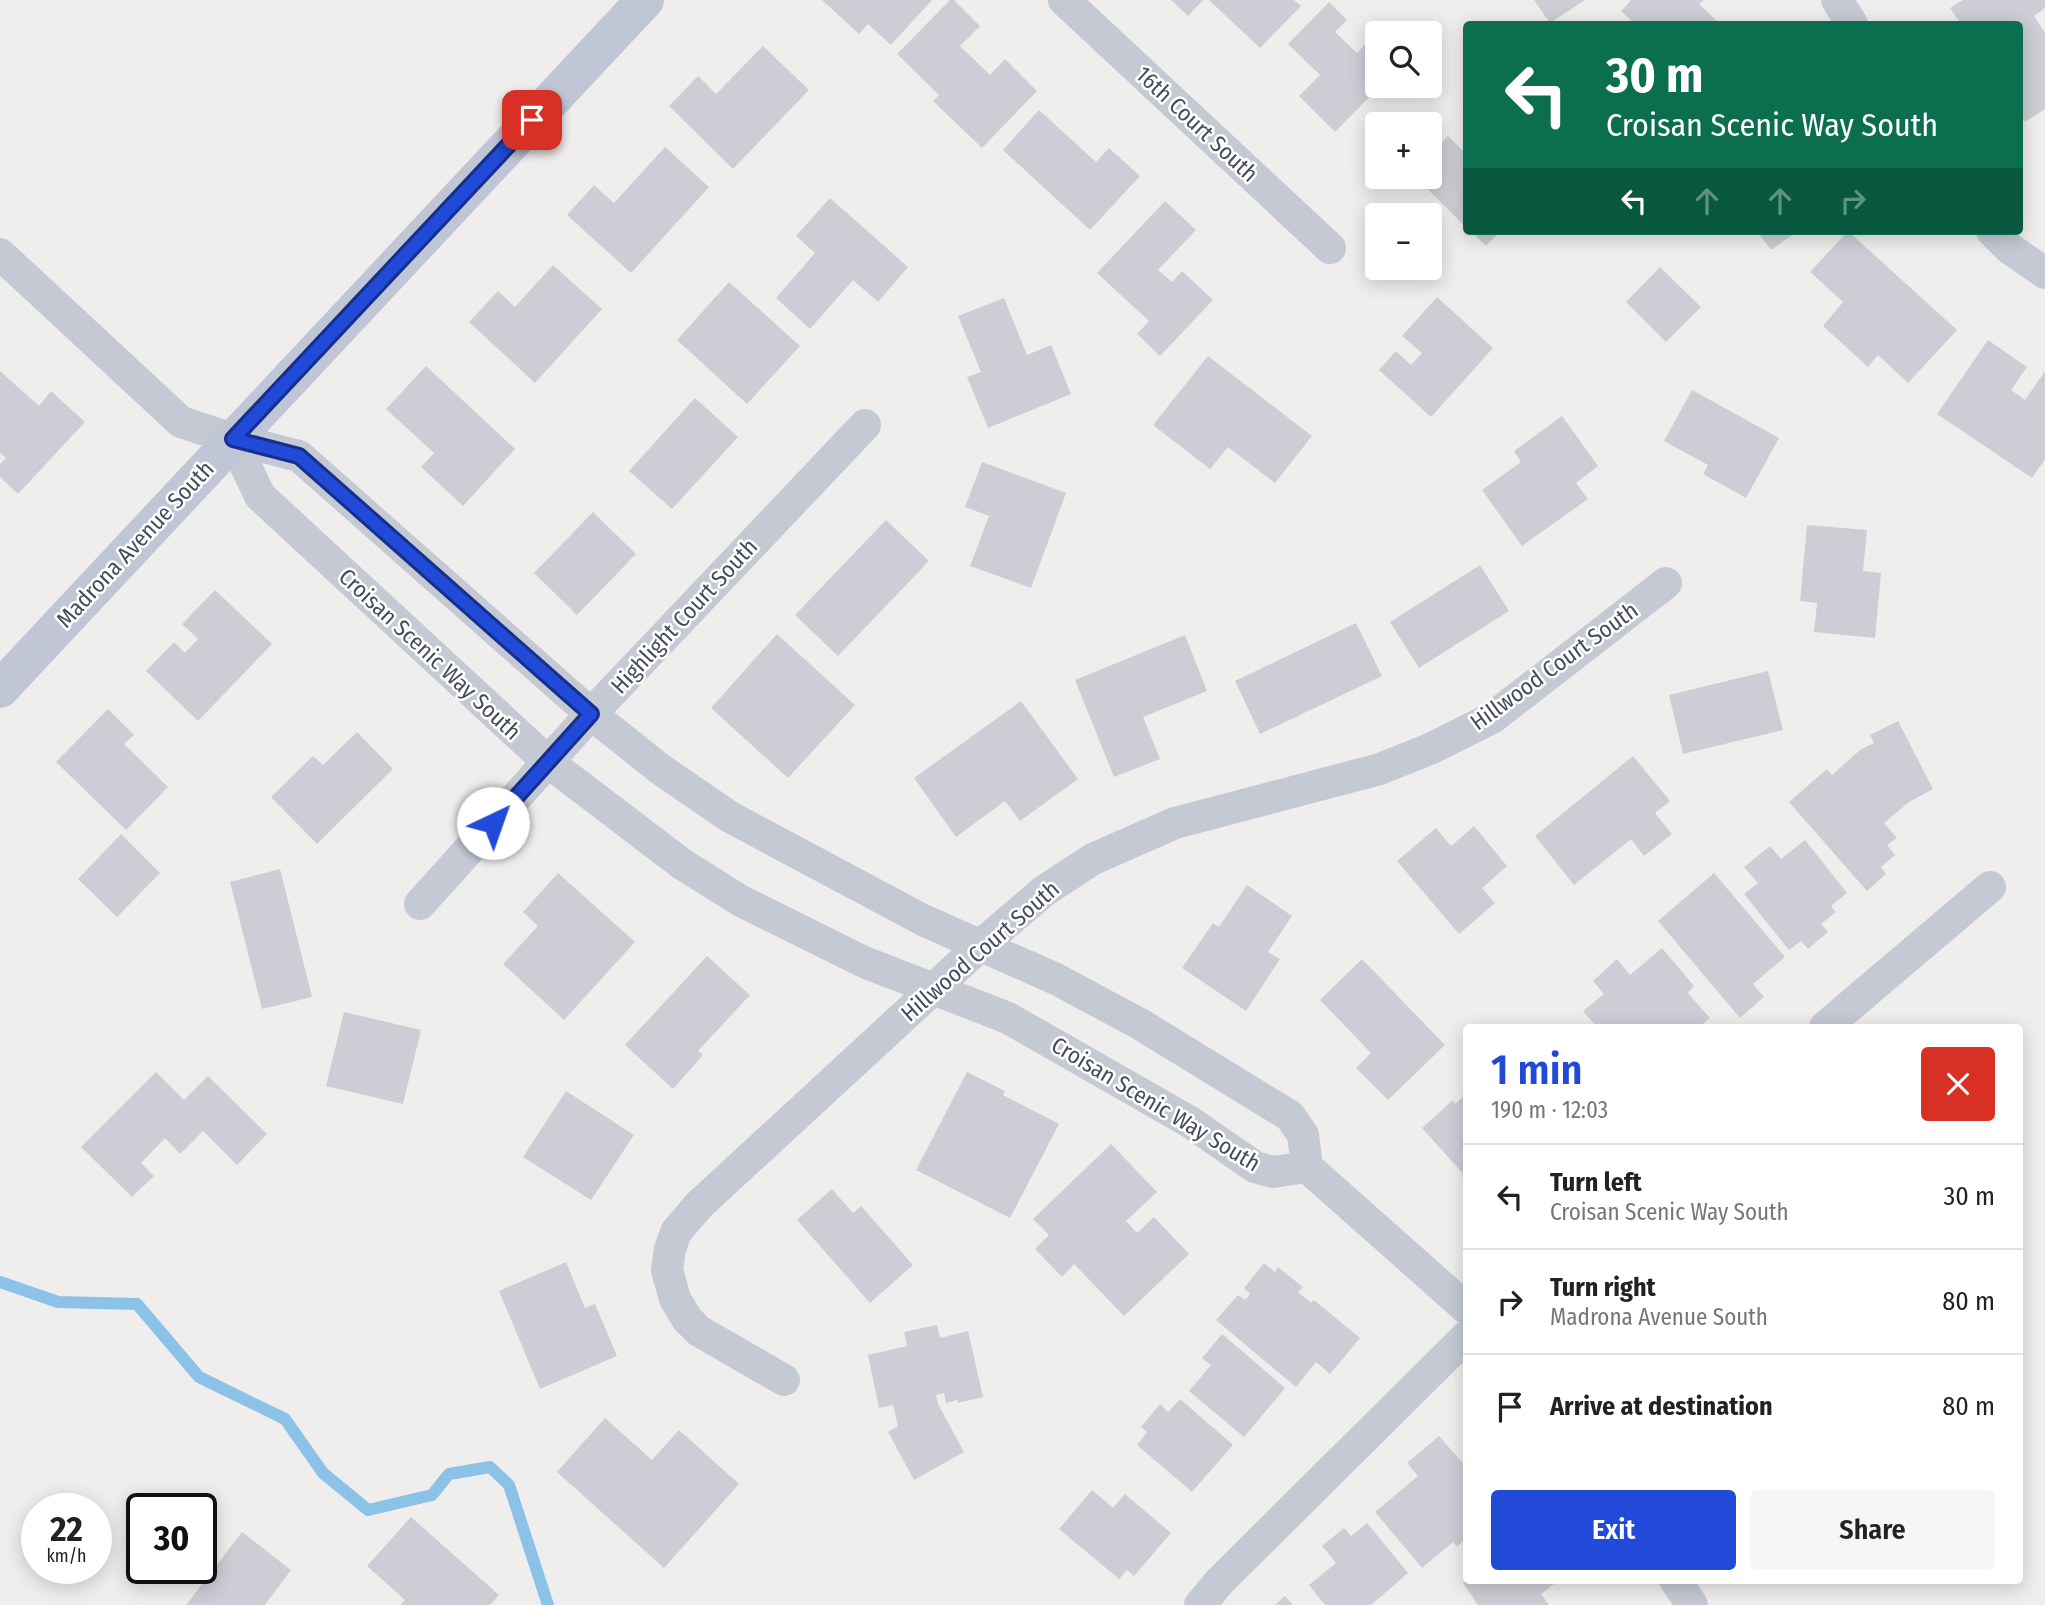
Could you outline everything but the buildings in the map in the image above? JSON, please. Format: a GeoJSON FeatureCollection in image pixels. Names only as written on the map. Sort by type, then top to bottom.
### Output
{"type":"FeatureCollection","features":[{"type":"Feature","properties":{"kind":"main road","name":"Madrona Avenue South"},"geometry":{"type":"LineString","coordinates":[[0,689],[645,0]]}},
{"type":"Feature","properties":{"kind":"street","name":"16th Court South"},"geometry":{"type":"LineString","coordinates":[[1064,0],[1330,248]]}},
{"type":"Feature","properties":{"kind":"street"},"geometry":{"type":"LineString","coordinates":[[1837,0],[1850,21]]}},
{"type":"Feature","properties":{"kind":"street"},"geometry":{"type":"LineString","coordinates":[[1996,235],[2009,248],[2045,273]]}},
{"type":"Feature","properties":{"kind":"street"},"geometry":{"type":"LineString","coordinates":[[0,254],[181,422],[299,456],[591,714],[660,769],[730,817],[923,920],[1056,979],[1140,1024],[1290,1116],[1303,1135],[1307,1167],[1463,1305]]}},
{"type":"Feature","properties":{"kind":"street","name":"Highlight Court South"},"geometry":{"type":"LineString","coordinates":[[420,904],[591,714],[865,425]]}},
{"type":"Feature","properties":{"kind":"street","name":"Croisan Scenic Way South"},"geometry":{"type":"LineString","coordinates":[[233,439],[260,496],[548,762],[682,864],[741,901],[864,962],[1008,1018],[1189,1122],[1255,1167],[1273,1172],[1307,1167]]}},
{"type":"Feature","properties":{"kind":"street","name":"Hillwood Court South"},"geometry":{"type":"LineString","coordinates":[[784,1380],[699,1331],[687,1319],[675,1299],[667,1270],[676,1232],[699,1205],[981,945],[1044,891],[1105,854],[1175,823],[1380,769],[1432,748],[1492,718],[1666,583]]}},
{"type":"Feature","properties":{"kind":"street"},"geometry":{"type":"LineString","coordinates":[[1829,1024],[1990,887]]}},
{"type":"Feature","properties":{"kind":"street"},"geometry":{"type":"LineString","coordinates":[[1200,1605],[1220,1581],[1463,1341]]}},
{"type":"Feature","properties":{"kind":"street"},"geometry":{"type":"LineString","coordinates":[[1678,1584],[1692,1605]]}},
{"type":"Feature","properties":{"kind":"waterway"},"geometry":{"type":"LineString","coordinates":[[0,1282],[58,1302],[137,1304],[199,1377],[285,1419],[323,1473],[368,1510],[432,1495],[449,1474],[490,1467],[509,1485],[548,1605]]}},
{"type":"Feature","properties":{"kind":"route"},"geometry":{"type":"LineString","coordinates":[[493,823],[591,714],[299,456],[233,439],[532,120]]}}]}
